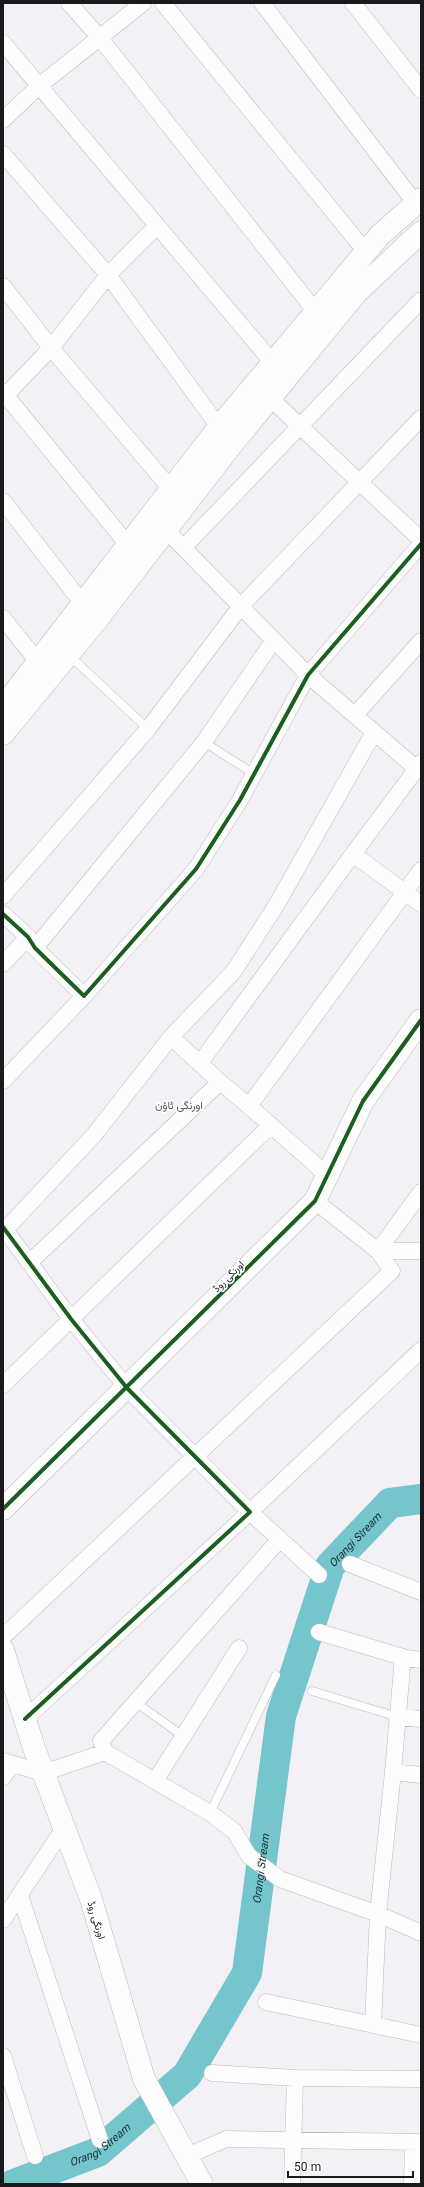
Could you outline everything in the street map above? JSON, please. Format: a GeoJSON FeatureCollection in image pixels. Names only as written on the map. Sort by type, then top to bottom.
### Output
{"type":"FeatureCollection","features":[{"type":"Feature","properties":{"kind":"main road"},"geometry":{"type":"LineString","coordinates":[[3,707],[219,427],[380,235],[418,201]]}},
{"type":"Feature","properties":{"kind":"main road"},"geometry":{"type":"LineString","coordinates":[[3,734],[68,655],[270,398],[357,292],[421,232]]}},
{"type":"Feature","properties":{"kind":"main road","name":"اورنگی روڈ"},"geometry":{"type":"LineString","coordinates":[[3,1510],[315,1201],[362,1101],[421,1020]]}},
{"type":"Feature","properties":{"kind":"main road","name":"اورنگی روڈ"},"geometry":{"type":"LineString","coordinates":[[3,1650],[24,1719],[43,1773],[91,1899],[144,2079],[202,2184]]}},
{"type":"Feature","properties":{"kind":"street"},"geometry":{"type":"LineString","coordinates":[[69,3],[100,38],[316,312]]}},
{"type":"Feature","properties":{"kind":"street"},"geometry":{"type":"LineString","coordinates":[[3,120],[39,86],[143,3]]}},
{"type":"Feature","properties":{"kind":"street"},"geometry":{"type":"LineString","coordinates":[[163,3],[366,252]]}},
{"type":"Feature","properties":{"kind":"street"},"geometry":{"type":"LineString","coordinates":[[262,3],[418,201]]}},
{"type":"Feature","properties":{"kind":"street"},"geometry":{"type":"LineString","coordinates":[[353,3],[421,90]]}},
{"type":"Feature","properties":{"kind":"street"},"geometry":{"type":"LineString","coordinates":[[3,44],[273,363]]}},
{"type":"Feature","properties":{"kind":"street"},"geometry":{"type":"LineString","coordinates":[[3,154],[108,275],[219,427]]}},
{"type":"Feature","properties":{"kind":"street"},"geometry":{"type":"LineString","coordinates":[[128,545],[4,395],[51,348],[108,275],[157,226]]}},
{"type":"Feature","properties":{"kind":"street"},"geometry":{"type":"LineString","coordinates":[[3,286],[51,348],[172,489]]}},
{"type":"Feature","properties":{"kind":"street"},"geometry":{"type":"LineString","coordinates":[[184,547],[421,300]]}},
{"type":"Feature","properties":{"kind":"street"},"geometry":{"type":"LineString","coordinates":[[270,398],[421,540]]}},
{"type":"Feature","properties":{"kind":"street"},"geometry":{"type":"LineString","coordinates":[[3,896],[148,729],[241,606],[421,418]]}},
{"type":"Feature","properties":{"kind":"street"},"geometry":{"type":"LineString","coordinates":[[3,501],[83,604]]}},
{"type":"Feature","properties":{"kind":"street"},"geometry":{"type":"LineString","coordinates":[[166,530],[308,675],[374,732],[419,766],[200,1063]]}},
{"type":"Feature","properties":{"kind":"street"},"geometry":{"type":"LineString","coordinates":[[3,1081],[84,996],[196,869],[240,800],[308,675],[421,544]]}},
{"type":"Feature","properties":{"kind":"street"},"geometry":{"type":"LineString","coordinates":[[3,618],[38,662]]}},
{"type":"Feature","properties":{"kind":"street"},"geometry":{"type":"LineString","coordinates":[[3,964],[32,942],[204,742],[274,640]]}},
{"type":"Feature","properties":{"kind":"street"},"geometry":{"type":"LineString","coordinates":[[355,715],[421,641]]}},
{"type":"Feature","properties":{"kind":"street"},"geometry":{"type":"LineString","coordinates":[[319,1575],[250,1512],[127,1388],[71,1319],[4,1228],[94,1135],[171,1036],[234,971],[277,904],[374,732]]}},
{"type":"Feature","properties":{"kind":"street"},"geometry":{"type":"LineString","coordinates":[[353,854],[421,904]]}},
{"type":"Feature","properties":{"kind":"street"},"geometry":{"type":"LineString","coordinates":[[249,1106],[421,870]]}},
{"type":"Feature","properties":{"kind":"street"},"geometry":{"type":"LineString","coordinates":[[3,914],[84,996]]}},
{"type":"Feature","properties":{"kind":"street"},"geometry":{"type":"LineString","coordinates":[[171,1036],[220,1082],[328,1176]]}},
{"type":"Feature","properties":{"kind":"street"},"geometry":{"type":"LineString","coordinates":[[29,1263],[220,1082]]}},
{"type":"Feature","properties":{"kind":"street"},"geometry":{"type":"LineString","coordinates":[[3,1385],[271,1125]]}},
{"type":"Feature","properties":{"kind":"street"},"geometry":{"type":"LineString","coordinates":[[378,1251],[421,1192]]}},
{"type":"Feature","properties":{"kind":"street"},"geometry":{"type":"LineString","coordinates":[[3,1636],[392,1271],[378,1251],[315,1201]]}},
{"type":"Feature","properties":{"kind":"street"},"geometry":{"type":"LineString","coordinates":[[378,1251],[421,1251]]}},
{"type":"Feature","properties":{"kind":"street"},"geometry":{"type":"LineString","coordinates":[[24,1719],[250,1512],[421,1350]]}},
{"type":"Feature","properties":{"kind":"street"},"geometry":{"type":"LineString","coordinates":[[280,1539],[101,1741],[105,1752],[210,1814],[234,1831],[249,1856],[280,1880],[378,1914],[421,1933]]}},
{"type":"Feature","properties":{"kind":"street"},"geometry":{"type":"LineString","coordinates":[[350,1564],[421,1592]]}},
{"type":"Feature","properties":{"kind":"street"},"geometry":{"type":"LineString","coordinates":[[319,1632],[403,1657],[421,1660]]}},
{"type":"Feature","properties":{"kind":"street"},"geometry":{"type":"LineString","coordinates":[[154,1781],[239,1648]]}},
{"type":"Feature","properties":{"kind":"street"},"geometry":{"type":"LineString","coordinates":[[373,2025],[378,1914],[403,1657]]}},
{"type":"Feature","properties":{"kind":"street"},"geometry":{"type":"LineString","coordinates":[[398,1717],[421,1719]]}},
{"type":"Feature","properties":{"kind":"street"},"geometry":{"type":"LineString","coordinates":[[3,1778],[8,1762],[43,1773],[105,1752]]}},
{"type":"Feature","properties":{"kind":"street"},"geometry":{"type":"LineString","coordinates":[[393,1772],[421,1775]]}},
{"type":"Feature","properties":{"kind":"street"},"geometry":{"type":"LineString","coordinates":[[3,1920],[64,1828]]}},
{"type":"Feature","properties":{"kind":"street"},"geometry":{"type":"LineString","coordinates":[[20,1895],[100,2140]]}},
{"type":"Feature","properties":{"kind":"street"},"geometry":{"type":"LineString","coordinates":[[266,2002],[421,2035]]}},
{"type":"Feature","properties":{"kind":"street"},"geometry":{"type":"LineString","coordinates":[[3,2056],[34,2156]]}},
{"type":"Feature","properties":{"kind":"street"},"geometry":{"type":"LineString","coordinates":[[212,2073],[295,2078],[421,2079]]}},
{"type":"Feature","properties":{"kind":"street"},"geometry":{"type":"LineString","coordinates":[[292,2184],[292,2140],[295,2078]]}},
{"type":"Feature","properties":{"kind":"street"},"geometry":{"type":"LineString","coordinates":[[187,2156],[226,2139],[417,2142],[412,2184]]}},
{"type":"Feature","properties":{"kind":"lane"},"geometry":{"type":"LineString","coordinates":[[68,655],[148,729]]}},
{"type":"Feature","properties":{"kind":"lane"},"geometry":{"type":"LineString","coordinates":[[204,742],[254,774]]}},
{"type":"Feature","properties":{"kind":"lane"},"geometry":{"type":"LineString","coordinates":[[210,1814],[276,1675]]}},
{"type":"Feature","properties":{"kind":"lane"},"geometry":{"type":"LineString","coordinates":[[312,1691],[398,1717]]}},
{"type":"Feature","properties":{"kind":"lane"},"geometry":{"type":"LineString","coordinates":[[135,1702],[183,1736]]}},
{"type":"Feature","properties":{"kind":"waterway","name":"Orangi Stream"},"geometry":{"type":"LineString","coordinates":[[14,2184],[98,2152],[187,2075],[247,1973],[281,1716],[330,1566],[390,1503],[421,1499]]}},
{"type":"Feature","properties":{"kind":"cycle path"},"geometry":{"type":"LineString","coordinates":[[3,914],[28,937],[35,948],[84,996],[196,869],[240,800],[308,675],[421,544]]}},
{"type":"Feature","properties":{"kind":"cycle path"},"geometry":{"type":"LineString","coordinates":[[3,1509],[315,1201],[363,1101],[421,1020]]}},
{"type":"Feature","properties":{"kind":"cycle path"},"geometry":{"type":"LineString","coordinates":[[3,1227],[71,1319],[127,1388],[250,1512],[25,1719]]}},
{"type":"Feature","properties":{"kind":"district","name":"اورنگی ٹاؤن"},"geometry":{"type":"Point","coordinates":[179,1105]}}]}
